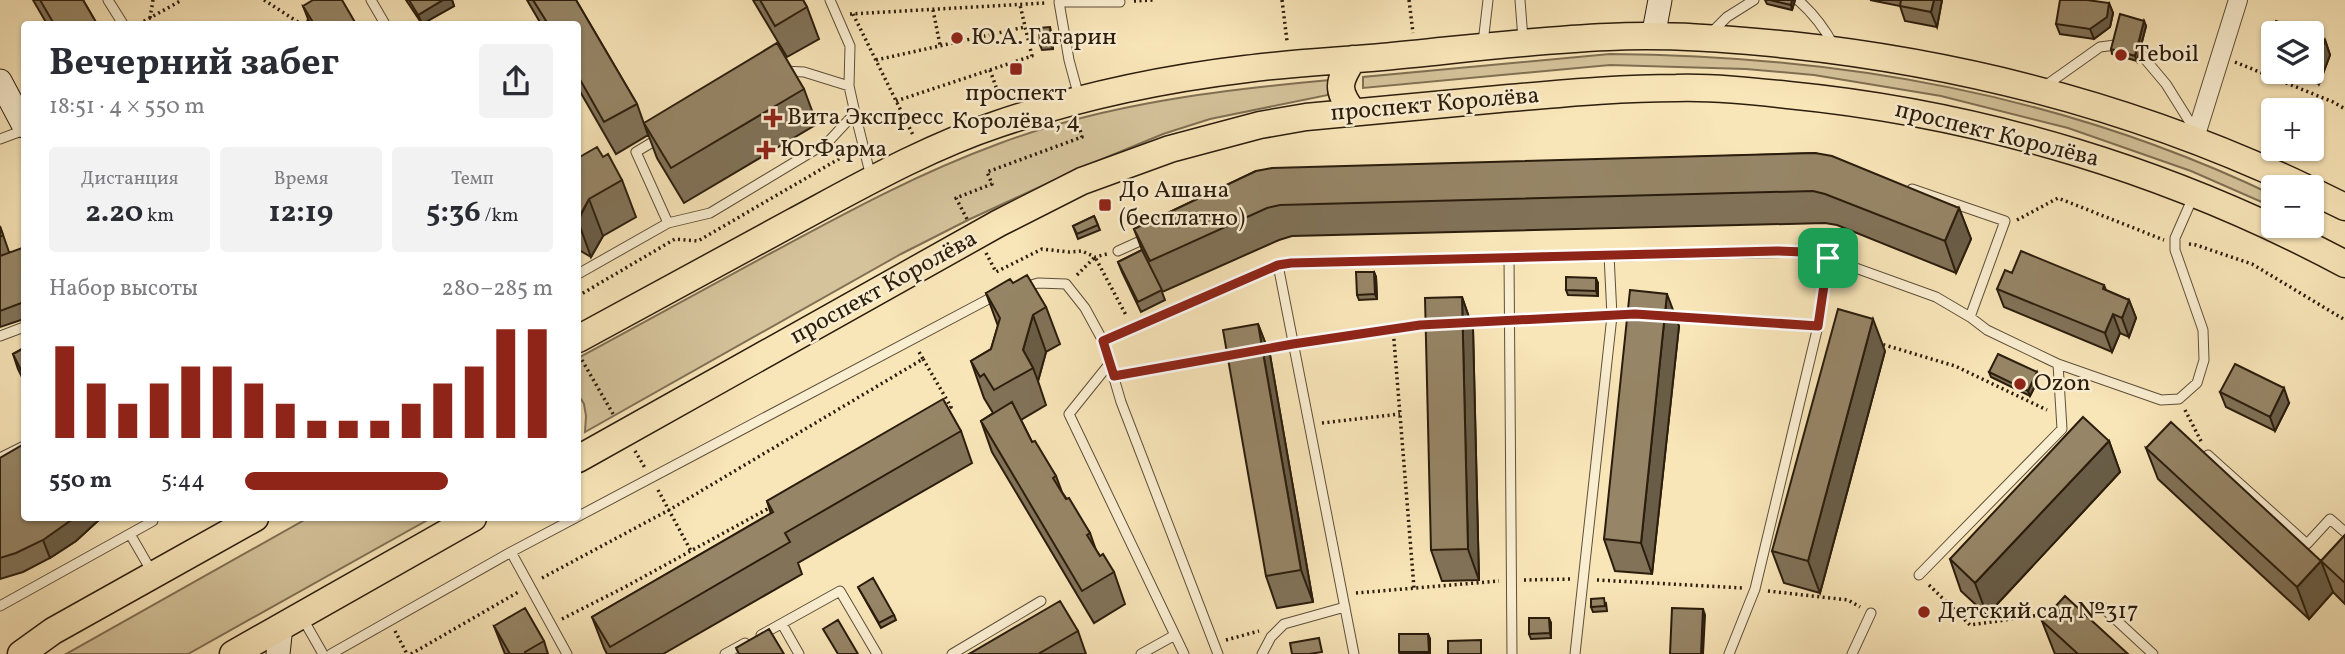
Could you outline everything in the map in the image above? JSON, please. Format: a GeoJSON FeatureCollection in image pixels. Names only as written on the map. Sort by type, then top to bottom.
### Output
{"type":"FeatureCollection","features":[{"type":"Feature","properties":{"kind":"main road","name":"проспект Королёва"},"geometry":{"type":"LineString","coordinates":[[581,337],[872,179],[930,151],[995,125],[1079,99],[1209,74],[1353,59],[1609,37],[1705,39],[1836,50],[1952,70],[2086,104],[2195,137],[2278,175]]}},
{"type":"Feature","properties":{"kind":"main road"},"geometry":{"type":"LineString","coordinates":[[1353,59],[1343,74],[1339,89],[1353,112]]}},
{"type":"Feature","properties":{"kind":"main road","name":"проспект Королёва"},"geometry":{"type":"LineString","coordinates":[[581,457],[999,223],[1082,181],[1148,156],[1215,136],[1306,117],[1608,89],[1748,91],[1867,105],[1956,121],[2071,151],[2194,194],[2256,220],[2345,264]]}},
{"type":"Feature","properties":{"kind":"main road"},"geometry":{"type":"LineString","coordinates":[[2324,197],[2345,207]]}},
{"type":"Feature","properties":{"kind":"main road"},"geometry":{"type":"LineString","coordinates":[[21,654],[50,643],[154,575],[244,521]]}},
{"type":"Feature","properties":{"kind":"main road"},"geometry":{"type":"LineString","coordinates":[[233,654],[468,521]]}},
{"type":"Feature","properties":{"kind":"street"},"geometry":{"type":"LineString","coordinates":[[1653,37],[1660,0]]}},
{"type":"Feature","properties":{"kind":"street"},"geometry":{"type":"LineString","coordinates":[[2195,137],[2238,0]]}},
{"type":"Feature","properties":{"kind":"street"},"geometry":{"type":"LineString","coordinates":[[0,81],[21,122]]}},
{"type":"Feature","properties":{"kind":"street"},"geometry":{"type":"LineString","coordinates":[[278,654],[291,620]]}},
{"type":"Feature","properties":{"kind":"lane"},"geometry":{"type":"LineString","coordinates":[[108,0],[120,21]]}},
{"type":"Feature","properties":{"kind":"lane"},"geometry":{"type":"LineString","coordinates":[[371,0],[383,21]]}},
{"type":"Feature","properties":{"kind":"lane"},"geometry":{"type":"LineString","coordinates":[[830,0],[850,46],[849,86],[872,179]]}},
{"type":"Feature","properties":{"kind":"lane"},"geometry":{"type":"LineString","coordinates":[[1483,47],[1488,0]]}},
{"type":"Feature","properties":{"kind":"lane"},"geometry":{"type":"LineString","coordinates":[[1520,0],[1524,44]]}},
{"type":"Feature","properties":{"kind":"lane"},"geometry":{"type":"LineString","coordinates":[[1705,39],[1727,17],[1754,0]]}},
{"type":"Feature","properties":{"kind":"lane"},"geometry":{"type":"LineString","coordinates":[[1798,0],[1819,21],[1836,50]]}},
{"type":"Feature","properties":{"kind":"lane"},"geometry":{"type":"LineString","coordinates":[[1079,99],[1059,2],[1120,2]]}},
{"type":"Feature","properties":{"kind":"lane"},"geometry":{"type":"LineString","coordinates":[[2039,91],[2100,47],[2115,45]]}},
{"type":"Feature","properties":{"kind":"lane"},"geometry":{"type":"LineString","coordinates":[[2139,52],[2166,84],[2195,137]]}},
{"type":"Feature","properties":{"kind":"lane"},"geometry":{"type":"LineString","coordinates":[[773,70],[804,72],[849,86]]}},
{"type":"Feature","properties":{"kind":"lane"},"geometry":{"type":"LineString","coordinates":[[581,272],[668,223],[710,213],[828,142],[855,113]]}},
{"type":"Feature","properties":{"kind":"lane"},"geometry":{"type":"LineString","coordinates":[[0,139],[21,129]]}},
{"type":"Feature","properties":{"kind":"lane"},"geometry":{"type":"LineString","coordinates":[[668,223],[636,152],[670,131]]}},
{"type":"Feature","properties":{"kind":"lane"},"geometry":{"type":"LineString","coordinates":[[1896,184],[2005,221],[1970,317]]}},
{"type":"Feature","properties":{"kind":"lane"},"geometry":{"type":"LineString","coordinates":[[1103,341],[1278,265],[1509,257],[1804,252],[1936,297],[1987,330],[2058,364],[2161,400],[2179,398],[2197,383],[2204,360],[2203,330],[2175,250],[2175,238],[2194,194]]}},
{"type":"Feature","properties":{"kind":"lane"},"geometry":{"type":"LineString","coordinates":[[1118,251],[1154,235]]}},
{"type":"Feature","properties":{"kind":"lane"},"geometry":{"type":"LineString","coordinates":[[1575,654],[1612,316],[1609,255]]}},
{"type":"Feature","properties":{"kind":"lane"},"geometry":{"type":"LineString","coordinates":[[1509,257],[1513,654]]}},
{"type":"Feature","properties":{"kind":"lane"},"geometry":{"type":"LineString","coordinates":[[1729,654],[1755,589],[1818,326],[1828,258]]}},
{"type":"Feature","properties":{"kind":"lane"},"geometry":{"type":"LineString","coordinates":[[1278,265],[1354,654]]}},
{"type":"Feature","properties":{"kind":"lane"},"geometry":{"type":"LineString","coordinates":[[1014,290],[1038,283],[1066,284],[1103,341],[1121,402],[1218,654]]}},
{"type":"Feature","properties":{"kind":"lane"},"geometry":{"type":"LineString","coordinates":[[581,516],[991,296],[1002,293]]}},
{"type":"Feature","properties":{"kind":"lane"},"geometry":{"type":"LineString","coordinates":[[0,337],[21,328]]}},
{"type":"Feature","properties":{"kind":"lane"},"geometry":{"type":"LineString","coordinates":[[1110,363],[1069,414],[1184,654]]}},
{"type":"Feature","properties":{"kind":"lane"},"geometry":{"type":"LineString","coordinates":[[1919,575],[2062,429],[2058,364]]}},
{"type":"Feature","properties":{"kind":"lane"},"geometry":{"type":"LineString","coordinates":[[0,458],[21,448]]}},
{"type":"Feature","properties":{"kind":"lane"},"geometry":{"type":"LineString","coordinates":[[2208,455],[2307,544],[2330,519],[2345,531]]}},
{"type":"Feature","properties":{"kind":"lane"},"geometry":{"type":"LineString","coordinates":[[0,607],[153,521]]}},
{"type":"Feature","properties":{"kind":"lane"},"geometry":{"type":"LineString","coordinates":[[331,654],[571,521]]}},
{"type":"Feature","properties":{"kind":"lane"},"geometry":{"type":"LineString","coordinates":[[130,534],[154,575]]}},
{"type":"Feature","properties":{"kind":"lane"},"geometry":{"type":"LineString","coordinates":[[511,552],[567,654]]}},
{"type":"Feature","properties":{"kind":"lane"},"geometry":{"type":"LineString","coordinates":[[725,654],[840,591],[877,654]]}},
{"type":"Feature","properties":{"kind":"lane"},"geometry":{"type":"LineString","coordinates":[[952,654],[1041,601]]}},
{"type":"Feature","properties":{"kind":"lane"},"geometry":{"type":"LineString","coordinates":[[2101,606],[2153,654]]}},
{"type":"Feature","properties":{"kind":"lane"},"geometry":{"type":"LineString","coordinates":[[1262,654],[1270,637],[1284,624],[1345,607]]}},
{"type":"Feature","properties":{"kind":"lane"},"geometry":{"type":"LineString","coordinates":[[1852,654],[1871,613]]}},
{"type":"Feature","properties":{"kind":"lane"},"geometry":{"type":"LineString","coordinates":[[291,620],[323,654]]}},
{"type":"Feature","properties":{"kind":"lane"},"geometry":{"type":"LineString","coordinates":[[782,624],[799,654]]}},
{"type":"Feature","properties":{"kind":"lane"},"geometry":{"type":"LineString","coordinates":[[1141,654],[1175,635]]}},
{"type":"Feature","properties":{"kind":"path"},"geometry":{"type":"LineString","coordinates":[[150,18],[153,0]]}},
{"type":"Feature","properties":{"kind":"path"},"geometry":{"type":"LineString","coordinates":[[144,21],[182,0]]}},
{"type":"Feature","properties":{"kind":"path"},"geometry":{"type":"LineString","coordinates":[[264,0],[297,21]]}},
{"type":"Feature","properties":{"kind":"path"},"geometry":{"type":"LineString","coordinates":[[1120,2],[1153,0]]}},
{"type":"Feature","properties":{"kind":"path"},"geometry":{"type":"LineString","coordinates":[[1282,0],[1287,41]]}},
{"type":"Feature","properties":{"kind":"path"},"geometry":{"type":"LineString","coordinates":[[1409,0],[1413,33]]}},
{"type":"Feature","properties":{"kind":"path"},"geometry":{"type":"LineString","coordinates":[[838,15],[1059,2]]}},
{"type":"Feature","properties":{"kind":"path"},"geometry":{"type":"LineString","coordinates":[[896,101],[1032,56],[1020,5]]}},
{"type":"Feature","properties":{"kind":"path"},"geometry":{"type":"LineString","coordinates":[[933,10],[940,46]]}},
{"type":"Feature","properties":{"kind":"path"},"geometry":{"type":"LineString","coordinates":[[853,14],[914,137]]}},
{"type":"Feature","properties":{"kind":"path"},"geometry":{"type":"LineString","coordinates":[[308,21],[314,18]]}},
{"type":"Feature","properties":{"kind":"path"},"geometry":{"type":"LineString","coordinates":[[876,60],[1025,27]]}},
{"type":"Feature","properties":{"kind":"path"},"geometry":{"type":"LineString","coordinates":[[2220,56],[2345,109]]}},
{"type":"Feature","properties":{"kind":"path"},"geometry":{"type":"LineString","coordinates":[[990,70],[1002,104]]}},
{"type":"Feature","properties":{"kind":"path"},"geometry":{"type":"LineString","coordinates":[[1066,284],[1095,257],[1133,328]]}},
{"type":"Feature","properties":{"kind":"path"},"geometry":{"type":"LineString","coordinates":[[1459,323],[1612,316]]}},
{"type":"Feature","properties":{"kind":"path"},"geometry":{"type":"LineString","coordinates":[[1661,316],[1818,326]]}},
{"type":"Feature","properties":{"kind":"path"},"geometry":{"type":"LineString","coordinates":[[1255,351],[1393,328],[1433,325]]}},
{"type":"Feature","properties":{"kind":"path"},"geometry":{"type":"LineString","coordinates":[[1393,328],[1414,588]]}},
{"type":"Feature","properties":{"kind":"path"},"geometry":{"type":"LineString","coordinates":[[912,339],[951,407],[940,414]]}},
{"type":"Feature","properties":{"kind":"path"},"geometry":{"type":"LineString","coordinates":[[1869,340],[1955,366],[2061,416]]}},
{"type":"Feature","properties":{"kind":"path"},"geometry":{"type":"LineString","coordinates":[[1114,376],[1229,355]]}},
{"type":"Feature","properties":{"kind":"path"},"geometry":{"type":"LineString","coordinates":[[581,357],[691,551]]}},
{"type":"Feature","properties":{"kind":"path"},"geometry":{"type":"LineString","coordinates":[[390,621],[409,654],[529,585],[669,510],[923,359]]}},
{"type":"Feature","properties":{"kind":"path"},"geometry":{"type":"LineString","coordinates":[[2179,398],[2208,455]]}},
{"type":"Feature","properties":{"kind":"path"},"geometry":{"type":"LineString","coordinates":[[1309,424],[1400,415]]}},
{"type":"Feature","properties":{"kind":"path"},"geometry":{"type":"LineString","coordinates":[[550,624],[774,505]]}},
{"type":"Feature","properties":{"kind":"path"},"geometry":{"type":"LineString","coordinates":[[1919,575],[1970,625],[2062,611]]}},
{"type":"Feature","properties":{"kind":"path"},"geometry":{"type":"LineString","coordinates":[[1342,594],[1512,580],[1584,579],[1755,589],[1848,600],[1871,613]]}},
{"type":"Feature","properties":{"kind":"path"},"geometry":{"type":"LineString","coordinates":[[1214,644],[1284,624]]}},
{"type":"Feature","properties":{"kind":"shaded area"},"geometry":{"type":"Polygon","coordinates":[[[1610,54],[1696,56],[1866,73],[1949,87],[2032,107],[2113,131],[2193,160],[2261,190],[2261,202],[2191,171],[2068,128],[1941,96],[1814,75],[1746,69],[1610,65],[1363,88],[1363,77],[1610,54]]]}},
{"type":"Feature","properties":{"kind":"shaded area"},"geometry":{"type":"Polygon","coordinates":[[[1330,80],[1328,95],[1210,119],[1163,134],[1076,170],[968,220],[901,254],[585,432],[586,416],[581,399],[581,356],[828,222],[969,155],[1038,130],[1120,109],[1246,89],[1330,80]]]}},
{"type":"Feature","properties":{"kind":"shaded area"},"geometry":{"type":"Polygon","coordinates":[[[303,521],[426,521],[188,654],[66,654],[303,521]]]}},
{"type":"Feature","properties":{"kind":"building"},"geometry":{"type":"Polygon","coordinates":[[[40,0],[83,0],[95,21],[52,21],[40,0]]]}},
{"type":"Feature","properties":{"kind":"building"},"geometry":{"type":"Polygon","coordinates":[[[313,0],[342,0],[354,21],[312,21],[303,6],[313,0]]]}},
{"type":"Feature","properties":{"kind":"building"},"geometry":{"type":"Polygon","coordinates":[[[409,0],[443,0],[418,15],[409,0]]]}},
{"type":"Feature","properties":{"kind":"building"},"geometry":{"type":"Polygon","coordinates":[[[533,0],[576,0],[637,104],[604,122],[581,81],[581,21],[546,21],[533,0]]]}},
{"type":"Feature","properties":{"kind":"building"},"geometry":{"type":"Polygon","coordinates":[[[760,0],[803,0],[807,7],[775,26],[760,0]]]}},
{"type":"Feature","properties":{"kind":"building"},"geometry":{"type":"Polygon","coordinates":[[[1770,0],[1792,0],[1791,5],[1770,0]]]}},
{"type":"Feature","properties":{"kind":"building"},"geometry":{"type":"Polygon","coordinates":[[[1901,0],[1934,0],[1931,12],[1900,6],[1901,0]]]}},
{"type":"Feature","properties":{"kind":"building"},"geometry":{"type":"Polygon","coordinates":[[[2060,0],[2109,3],[2107,17],[2090,29],[2056,24],[2060,0]]]}},
{"type":"Feature","properties":{"kind":"building"},"geometry":{"type":"Polygon","coordinates":[[[2120,14],[2144,21],[2135,56],[2111,49],[2120,14]]]}},
{"type":"Feature","properties":{"kind":"building"},"geometry":{"type":"Polygon","coordinates":[[[1050,27],[1051,44],[1040,45],[1039,28],[1050,27]]]}},
{"type":"Feature","properties":{"kind":"building"},"geometry":{"type":"Polygon","coordinates":[[[777,43],[804,89],[671,168],[644,123],[777,43]]]}},
{"type":"Feature","properties":{"kind":"building"},"geometry":{"type":"Polygon","coordinates":[[[597,147],[603,157],[608,154],[622,180],[589,199],[581,214],[581,156],[597,147]]]}},
{"type":"Feature","properties":{"kind":"building"},"geometry":{"type":"Polygon","coordinates":[[[1815,153],[1832,156],[1959,208],[1945,241],[1813,191],[1280,205],[1267,208],[1150,261],[1134,229],[1256,171],[1272,168],[1815,153]]]}},
{"type":"Feature","properties":{"kind":"building"},"geometry":{"type":"Polygon","coordinates":[[[1094,216],[1098,225],[1077,234],[1073,226],[1094,216]]]}},
{"type":"Feature","properties":{"kind":"building"},"geometry":{"type":"Polygon","coordinates":[[[21,248],[21,303],[0,311],[0,256],[21,248]]]}},
{"type":"Feature","properties":{"kind":"building"},"geometry":{"type":"Polygon","coordinates":[[[1142,250],[1162,290],[1138,302],[1118,262],[1142,250]]]}},
{"type":"Feature","properties":{"kind":"building"},"geometry":{"type":"Polygon","coordinates":[[[2021,251],[2104,285],[2103,289],[2129,300],[2122,318],[2113,314],[2105,333],[1997,289],[2005,270],[2012,273],[2021,251]]]}},
{"type":"Feature","properties":{"kind":"building"},"geometry":{"type":"Polygon","coordinates":[[[1356,272],[1374,272],[1375,294],[1357,295],[1356,272]]]}},
{"type":"Feature","properties":{"kind":"building"},"geometry":{"type":"Polygon","coordinates":[[[1027,275],[1046,307],[1033,315],[1023,350],[1033,368],[994,390],[984,374],[980,377],[971,361],[991,349],[1000,318],[986,293],[1010,279],[1013,283],[1027,275]]]}},
{"type":"Feature","properties":{"kind":"building"},"geometry":{"type":"Polygon","coordinates":[[[1566,277],[1596,278],[1596,291],[1566,290],[1566,277]]]}},
{"type":"Feature","properties":{"kind":"building"},"geometry":{"type":"Polygon","coordinates":[[[1630,290],[1667,294],[1641,543],[1604,539],[1630,290]]]}},
{"type":"Feature","properties":{"kind":"building"},"geometry":{"type":"Polygon","coordinates":[[[1462,297],[1468,549],[1431,550],[1425,298],[1462,297]]]}},
{"type":"Feature","properties":{"kind":"building"},"geometry":{"type":"Polygon","coordinates":[[[1838,309],[1873,319],[1808,561],[1772,551],[1838,309]]]}},
{"type":"Feature","properties":{"kind":"building"},"geometry":{"type":"Polygon","coordinates":[[[1258,324],[1301,570],[1266,576],[1223,330],[1258,324]]]}},
{"type":"Feature","properties":{"kind":"building"},"geometry":{"type":"Polygon","coordinates":[[[21,350],[21,370],[13,354],[21,350]]]}},
{"type":"Feature","properties":{"kind":"building"},"geometry":{"type":"Polygon","coordinates":[[[1998,354],[2037,372],[2028,391],[1989,372],[1998,354]]]}},
{"type":"Feature","properties":{"kind":"building"},"geometry":{"type":"Polygon","coordinates":[[[2235,364],[2284,388],[2270,417],[2220,392],[2235,364]]]}},
{"type":"Feature","properties":{"kind":"building"},"geometry":{"type":"Polygon","coordinates":[[[943,399],[961,431],[785,533],[790,542],[610,647],[592,617],[773,512],[767,501],[943,399]]]}},
{"type":"Feature","properties":{"kind":"building"},"geometry":{"type":"Polygon","coordinates":[[[1012,402],[1032,442],[1035,441],[1056,476],[1053,478],[1066,499],[1069,498],[1090,533],[1087,535],[1114,572],[1082,591],[981,421],[1012,402]]]}},
{"type":"Feature","properties":{"kind":"building"},"geometry":{"type":"Polygon","coordinates":[[[2083,417],[2109,441],[1975,583],[1950,559],[2083,417]]]}},
{"type":"Feature","properties":{"kind":"building"},"geometry":{"type":"Polygon","coordinates":[[[2171,422],[2321,561],[2297,587],[2146,448],[2171,422]]]}},
{"type":"Feature","properties":{"kind":"building"},"geometry":{"type":"Polygon","coordinates":[[[21,446],[21,521],[70,521],[43,540],[0,558],[0,458],[21,446]]]}},
{"type":"Feature","properties":{"kind":"building"},"geometry":{"type":"Polygon","coordinates":[[[2345,535],[2345,583],[2321,561],[2345,535]]]}},
{"type":"Feature","properties":{"kind":"building"},"geometry":{"type":"Polygon","coordinates":[[[873,578],[894,615],[879,623],[858,587],[873,578]]]}},
{"type":"Feature","properties":{"kind":"building"},"geometry":{"type":"Polygon","coordinates":[[[2065,596],[2128,654],[2078,654],[2042,621],[2065,596]]]}},
{"type":"Feature","properties":{"kind":"building"},"geometry":{"type":"Polygon","coordinates":[[[1604,598],[1605,606],[1591,607],[1591,599],[1604,598]]]}},
{"type":"Feature","properties":{"kind":"building"},"geometry":{"type":"Polygon","coordinates":[[[1060,601],[1078,631],[1038,654],[969,654],[1060,601]]]}},
{"type":"Feature","properties":{"kind":"building"},"geometry":{"type":"Polygon","coordinates":[[[525,608],[544,641],[525,654],[510,654],[494,626],[525,608]]]}},
{"type":"Feature","properties":{"kind":"building"},"geometry":{"type":"Polygon","coordinates":[[[1672,608],[1703,609],[1701,654],[1670,654],[1672,608]]]}},
{"type":"Feature","properties":{"kind":"building"},"geometry":{"type":"Polygon","coordinates":[[[1529,618],[1549,618],[1550,633],[1529,634],[1529,618]]]}},
{"type":"Feature","properties":{"kind":"building"},"geometry":{"type":"Polygon","coordinates":[[[838,620],[858,654],[838,654],[823,629],[838,620]]]}},
{"type":"Feature","properties":{"kind":"building"},"geometry":{"type":"Polygon","coordinates":[[[769,629],[784,654],[739,654],[736,648],[769,629]]]}},
{"type":"Feature","properties":{"kind":"building"},"geometry":{"type":"Polygon","coordinates":[[[1399,634],[1428,634],[1429,652],[1399,652],[1399,634]]]}},
{"type":"Feature","properties":{"kind":"building"},"geometry":{"type":"Polygon","coordinates":[[[1319,638],[1322,652],[1292,654],[1290,643],[1319,638]]]}},
{"type":"Feature","properties":{"kind":"building"},"geometry":{"type":"Polygon","coordinates":[[[1481,640],[1481,654],[1448,654],[1448,641],[1481,640]]]}},
{"type":"Feature","properties":{"kind":"place","name":"Ю.А. Гагарин"},"geometry":{"type":"Point","coordinates":[957,38]}},
{"type":"Feature","properties":{"kind":"place","name":"Teboil"},"geometry":{"type":"Point","coordinates":[2121,55]}},
{"type":"Feature","properties":{"kind":"place","name":"проспект Королёва, 4"},"geometry":{"type":"Point","coordinates":[1016,69]}},
{"type":"Feature","properties":{"kind":"place","name":"Вита Экспресс"},"geometry":{"type":"Point","coordinates":[773,118]}},
{"type":"Feature","properties":{"kind":"place","name":"ЮгФарма"},"geometry":{"type":"Point","coordinates":[766,150]}},
{"type":"Feature","properties":{"kind":"place","name":"До Ашана (бесплатно)"},"geometry":{"type":"Point","coordinates":[1105,205]}},
{"type":"Feature","properties":{"kind":"place","name":"Ozon"},"geometry":{"type":"Point","coordinates":[2020,384]}},
{"type":"Feature","properties":{"kind":"place","name":"Детский сад №317"},"geometry":{"type":"Point","coordinates":[1924,612]}},
{"type":"Feature","properties":{"kind":"route"},"geometry":{"type":"LineString","coordinates":[[1777,251],[1804,252],[1828,258],[1818,326],[1635,314],[1420,325],[1293,344],[1114,376],[1103,341],[1278,265],[1291,263],[1777,251]]}}]}
